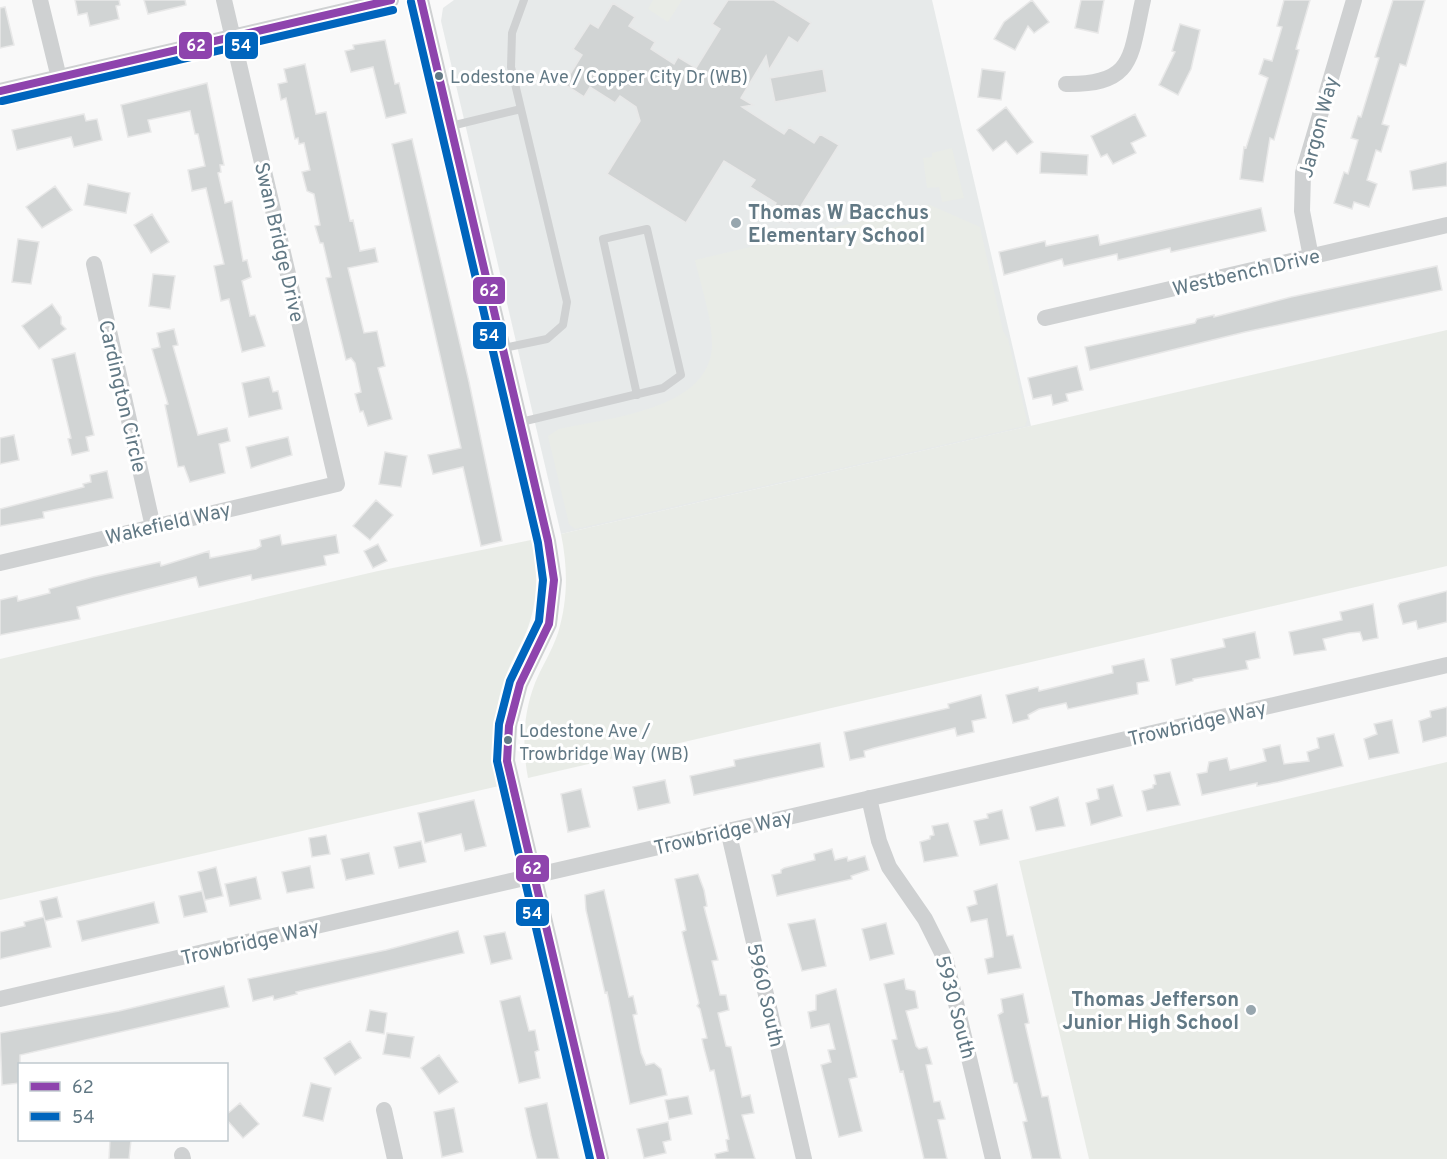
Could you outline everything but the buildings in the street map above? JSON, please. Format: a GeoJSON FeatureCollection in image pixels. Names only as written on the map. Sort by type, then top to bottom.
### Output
{"type":"FeatureCollection","features":[{"type":"Feature","properties":{"kind":"street"},"geometry":{"type":"LineString","coordinates":[[40,0],[58,78]]}},
{"type":"Feature","properties":{"kind":"street","name":"Swan Bridge Drive"},"geometry":{"type":"LineString","coordinates":[[224,0],[337,484]]}},
{"type":"Feature","properties":{"kind":"street"},"geometry":{"type":"LineString","coordinates":[[0,91],[391,0]]}},
{"type":"Feature","properties":{"kind":"street"},"geometry":{"type":"LineString","coordinates":[[421,0],[548,541],[554,580],[549,624],[520,684],[509,726],[507,761],[601,1159]]}},
{"type":"Feature","properties":{"kind":"street"},"geometry":{"type":"LineString","coordinates":[[1066,84],[1102,83],[1117,74],[1132,49],[1143,0]]}},
{"type":"Feature","properties":{"kind":"street","name":"Jargon Way"},"geometry":{"type":"LineString","coordinates":[[1311,257],[1302,211],[1303,173],[1354,0]]}},
{"type":"Feature","properties":{"kind":"street","name":"Westbench Drive"},"geometry":{"type":"LineString","coordinates":[[1045,318],[1447,225]]}},
{"type":"Feature","properties":{"kind":"street","name":"Cardington Circle"},"geometry":{"type":"LineString","coordinates":[[94,264],[153,527]]}},
{"type":"Feature","properties":{"kind":"street","name":"Wakefield Way"},"geometry":{"type":"LineString","coordinates":[[0,562],[337,484]]}},
{"type":"Feature","properties":{"kind":"street","name":"Trowbridge Way"},"geometry":{"type":"LineString","coordinates":[[0,999],[1447,665]]}},
{"type":"Feature","properties":{"kind":"street","name":"5930 South"},"geometry":{"type":"LineString","coordinates":[[869,798],[879,841],[889,867],[926,919],[946,961],[993,1159]]}},
{"type":"Feature","properties":{"kind":"street","name":"5960 South"},"geometry":{"type":"LineString","coordinates":[[728,830],[804,1159]]}},
{"type":"Feature","properties":{"kind":"street"},"geometry":{"type":"LineString","coordinates":[[384,1110],[395,1159]]}},
{"type":"Feature","properties":{"kind":"lane"},"geometry":{"type":"LineString","coordinates":[[504,348],[548,339],[563,326],[567,302],[511,67],[512,33],[524,0]]}},
{"type":"Feature","properties":{"kind":"lane"},"geometry":{"type":"LineString","coordinates":[[451,126],[521,109]]}},
{"type":"Feature","properties":{"kind":"lane"},"geometry":{"type":"LineString","coordinates":[[521,422],[637,395],[663,388],[681,375],[647,229],[603,239],[637,395]]}},
{"type":"Feature","properties":{"kind":"shaded area","name":"Thomas W Bacchus Elementary School"},"geometry":{"type":"Polygon","coordinates":[[[454,0],[932,0],[1031,426],[561,534],[441,21],[443,8],[454,0]]]}},
{"type":"Feature","properties":{"kind":"shaded area"},"geometry":{"type":"Polygon","coordinates":[[[653,0],[682,0],[668,22],[648,9],[653,0]]]}},
{"type":"Feature","properties":{"kind":"shaded area"},"geometry":{"type":"Polygon","coordinates":[[[952,148],[964,198],[942,202],[939,187],[927,188],[923,158],[932,157],[932,153],[952,148]]]}},
{"type":"Feature","properties":{"kind":"shaded area"},"geometry":{"type":"Polygon","coordinates":[[[930,205],[980,227],[1003,331],[1008,339],[1027,421],[1025,426],[575,529],[569,524],[548,436],[559,429],[628,415],[653,407],[676,397],[694,384],[707,367],[712,334],[695,260],[930,205]]]}},
{"type":"Feature","properties":{"kind":"shaded area"},"geometry":{"type":"Polygon","coordinates":[[[1447,330],[1447,566],[528,778],[524,742],[528,706],[535,683],[558,633],[564,608],[566,572],[561,534],[1447,330]]]}},
{"type":"Feature","properties":{"kind":"shaded area"},"geometry":{"type":"Polygon","coordinates":[[[531,540],[536,576],[533,612],[504,681],[495,720],[494,746],[499,786],[0,900],[0,659],[378,571],[531,540]]]}},
{"type":"Feature","properties":{"kind":"shaded area","name":"Thomas Jefferson Junior High School"},"geometry":{"type":"Polygon","coordinates":[[[1447,762],[1447,1159],[1089,1159],[1019,861],[1447,762]]]}},
{"type":"Feature","properties":{"kind":"transit line","name":"62"},"geometry":{"type":"LineString","coordinates":[[0,91],[391,0]]}},
{"type":"Feature","properties":{"kind":"transit line","name":"62"},"geometry":{"type":"LineString","coordinates":[[421,0],[548,541],[554,580],[549,624],[520,684],[509,726],[507,761],[601,1159]]}},
{"type":"Feature","properties":{"kind":"transit line","name":"54"},"geometry":{"type":"LineString","coordinates":[[411,2],[538,543],[543,580],[539,621],[510,681],[499,724],[497,761],[590,1159]]}},
{"type":"Feature","properties":{"kind":"transit line","name":"54"},"geometry":{"type":"LineString","coordinates":[[2,101],[393,10]]}},
{"type":"Feature","properties":{"kind":"place","name":"Lodestone Ave / Copper City Dr (WB)"},"geometry":{"type":"Point","coordinates":[439,76]}},
{"type":"Feature","properties":{"kind":"place","name":"Thomas W Bacchus Elementary School"},"geometry":{"type":"Point","coordinates":[736,223]}},
{"type":"Feature","properties":{"kind":"place","name":"Lodestone Ave / Trowbridge Way (WB)"},"geometry":{"type":"Point","coordinates":[508,740]}},
{"type":"Feature","properties":{"kind":"place","name":"Thomas Jefferson Junior High School"},"geometry":{"type":"Point","coordinates":[1251,1010]}}]}
